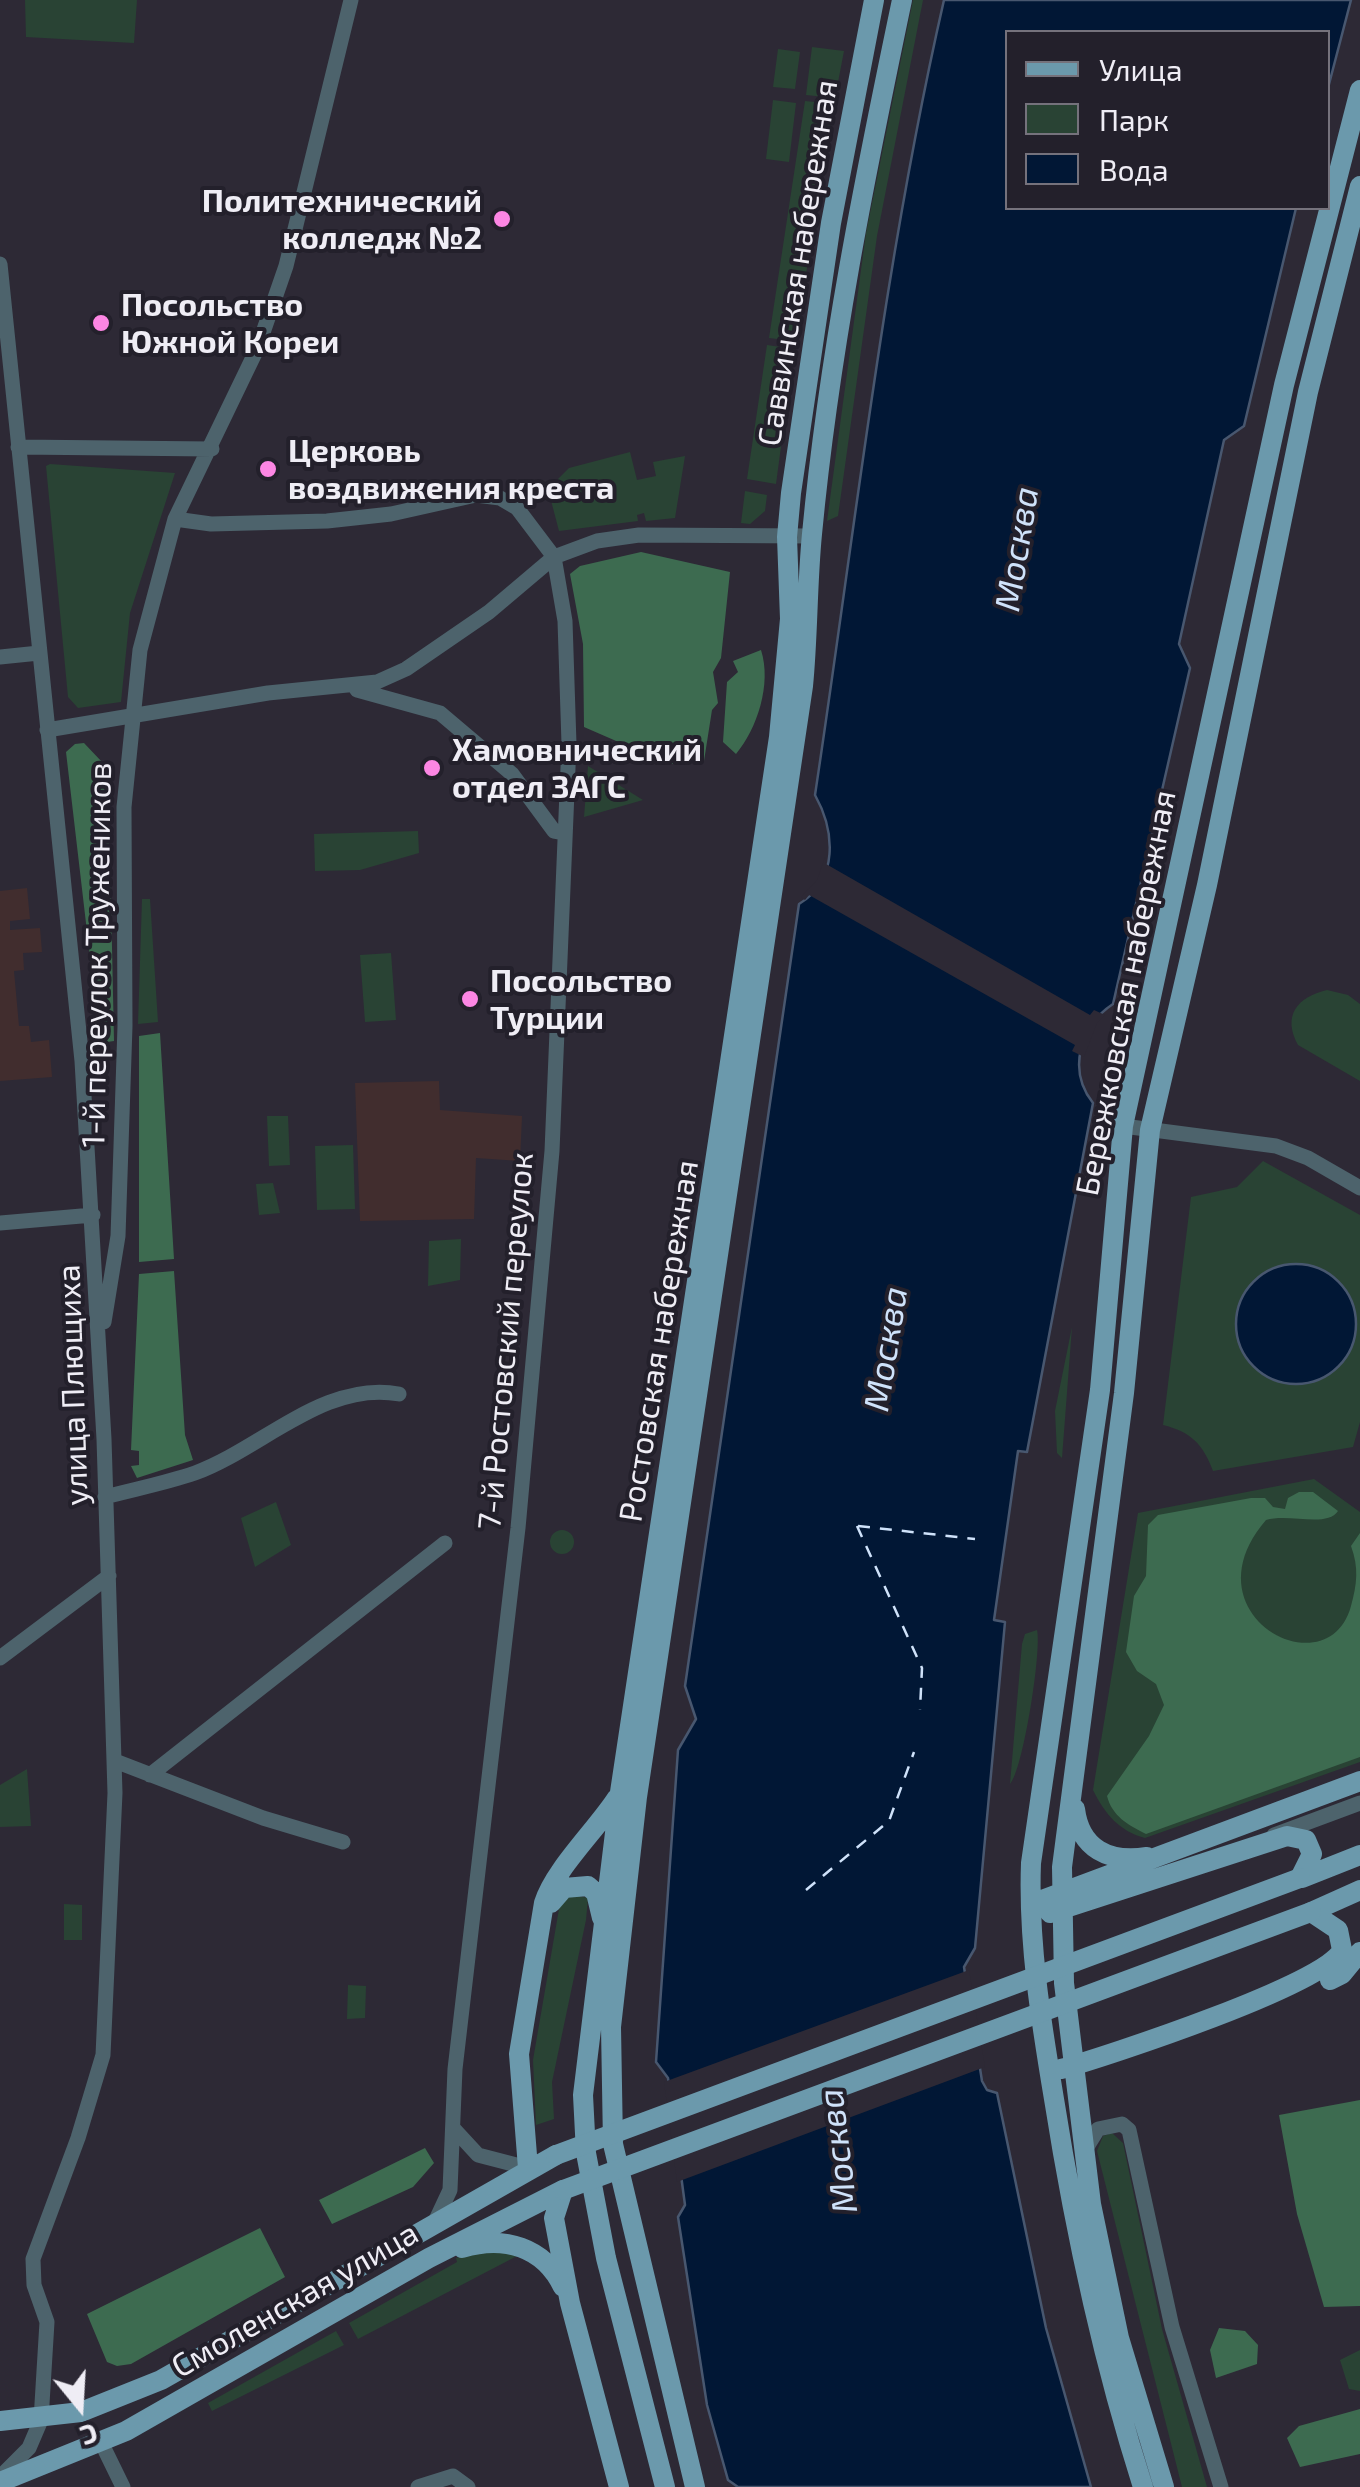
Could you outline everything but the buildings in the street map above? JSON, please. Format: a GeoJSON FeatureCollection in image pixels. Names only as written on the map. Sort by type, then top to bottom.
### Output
{"type":"FeatureCollection","features":[{"type":"Feature","properties":{"kind":"main road","name":"Саввинская набережная"},"geometry":{"type":"LineString","coordinates":[[787,538],[831,224],[874,0]]}},
{"type":"Feature","properties":{"kind":"main road","name":"Саввинская набережная"},"geometry":{"type":"LineString","coordinates":[[812,536],[864,180],[902,0]]}},
{"type":"Feature","properties":{"kind":"main road","name":"Бережковская набережная"},"geometry":{"type":"LineString","coordinates":[[1330,206],[1360,90]]}},
{"type":"Feature","properties":{"kind":"main road","name":"Бережковская набережная"},"geometry":{"type":"LineString","coordinates":[[1164,2487],[1119,2338],[1084,2154],[1072,2066],[1060,1901],[1124,1393],[1150,1130],[1308,392],[1360,186]]}},
{"type":"Feature","properties":{"kind":"main road","name":"Бережковская набережная"},"geometry":{"type":"LineString","coordinates":[[1143,2487],[1082,2264],[1049,2072],[1031,1912],[1031,1863],[1100,1390],[1123,1126],[1284,385],[1329,210]]}},
{"type":"Feature","properties":{"kind":"main road","name":"Ростовская набережная"},"geometry":{"type":"LineString","coordinates":[[694,2487],[612,2144],[612,2027],[638,1797],[783,839],[809,625],[812,536]]}},
{"type":"Feature","properties":{"kind":"main road","name":"Ростовская набережная"},"geometry":{"type":"LineString","coordinates":[[665,2487],[606,2258],[586,2153],[584,2095],[620,1792],[778,737],[790,620],[787,538]]}},
{"type":"Feature","properties":{"kind":"main road"},"geometry":{"type":"LineString","coordinates":[[1031,1912],[1173,1851],[1360,1781]]}},
{"type":"Feature","properties":{"kind":"main road"},"geometry":{"type":"LineString","coordinates":[[1072,1785],[1078,1828],[1091,1847],[1126,1859],[1173,1851]]}},
{"type":"Feature","properties":{"kind":"main road"},"geometry":{"type":"LineString","coordinates":[[528,2168],[519,2054],[548,1888],[594,1834],[620,1792]]}},
{"type":"Feature","properties":{"kind":"main road"},"geometry":{"type":"LineString","coordinates":[[1060,1901],[1287,1836],[1306,1840],[1311,1864],[1300,1878]]}},
{"type":"Feature","properties":{"kind":"main road","name":"Смоленская улица"},"geometry":{"type":"LineString","coordinates":[[0,2422],[41,2420],[93,2408],[161,2380],[556,2155],[1360,1854]]}},
{"type":"Feature","properties":{"kind":"main road"},"geometry":{"type":"LineString","coordinates":[[541,1928],[557,1896],[578,1884],[596,1893],[604,1931]]}},
{"type":"Feature","properties":{"kind":"main road","name":"Смоленская улица"},"geometry":{"type":"LineString","coordinates":[[0,2480],[102,2442],[428,2258],[563,2190],[1311,1912],[1360,1890]]}},
{"type":"Feature","properties":{"kind":"main road"},"geometry":{"type":"LineString","coordinates":[[1270,1995],[1339,1958],[1342,1941],[1338,1930],[1311,1912]]}},
{"type":"Feature","properties":{"kind":"main road"},"geometry":{"type":"LineString","coordinates":[[1049,2072],[1270,1995],[1332,1979],[1351,1966],[1360,1952]]}},
{"type":"Feature","properties":{"kind":"main road"},"geometry":{"type":"LineString","coordinates":[[563,2190],[554,2218],[570,2302],[619,2487]]}},
{"type":"Feature","properties":{"kind":"main road"},"geometry":{"type":"LineString","coordinates":[[428,2258],[472,2244],[514,2244],[532,2250],[552,2267],[570,2302]]}},
{"type":"Feature","properties":{"kind":"street","name":"1-й переулок Тружеников"},"geometry":{"type":"LineString","coordinates":[[99,1348],[118,1236],[125,1026],[124,808],[126,757],[135,717],[140,650],[175,519],[258,348],[286,266],[351,0]]}},
{"type":"Feature","properties":{"kind":"street","name":"улица Плющиха"},"geometry":{"type":"LineString","coordinates":[[0,264],[82,1062],[93,1215],[115,1761],[110,1982],[103,2056],[88,2111],[32,2259],[34,2285],[48,2322],[41,2420],[29,2448],[0,2480]]}},
{"type":"Feature","properties":{"kind":"street"},"geometry":{"type":"LineString","coordinates":[[18,447],[212,448]]}},
{"type":"Feature","properties":{"kind":"street"},"geometry":{"type":"LineString","coordinates":[[175,519],[211,524],[327,521],[391,514],[476,495],[500,498],[517,508],[554,557]]}},
{"type":"Feature","properties":{"kind":"street"},"geometry":{"type":"LineString","coordinates":[[47,730],[268,693],[349,688],[406,669],[489,612],[554,557],[596,541],[639,535],[812,536]]}},
{"type":"Feature","properties":{"kind":"street","name":"7-й Ростовский переулок"},"geometry":{"type":"LineString","coordinates":[[435,2222],[450,2190],[455,2069],[518,1528],[552,1151],[570,661],[554,557]]}},
{"type":"Feature","properties":{"kind":"street"},"geometry":{"type":"LineString","coordinates":[[0,657],[39,653]]}},
{"type":"Feature","properties":{"kind":"street"},"geometry":{"type":"LineString","coordinates":[[349,688],[440,712],[512,774],[554,831],[564,829]]}},
{"type":"Feature","properties":{"kind":"street"},"geometry":{"type":"LineString","coordinates":[[1147,1025],[1149,1035],[1158,1041],[1168,1038],[1174,1030]]}},
{"type":"Feature","properties":{"kind":"street"},"geometry":{"type":"LineString","coordinates":[[1123,1126],[1294,1151],[1360,1188]]}},
{"type":"Feature","properties":{"kind":"street"},"geometry":{"type":"LineString","coordinates":[[0,1223],[93,1215]]}},
{"type":"Feature","properties":{"kind":"street"},"geometry":{"type":"LineString","coordinates":[[105,1497],[197,1472],[340,1398],[380,1390],[400,1394]]}},
{"type":"Feature","properties":{"kind":"street"},"geometry":{"type":"LineString","coordinates":[[150,1774],[445,1543]]}},
{"type":"Feature","properties":{"kind":"street"},"geometry":{"type":"LineString","coordinates":[[0,1658],[109,1576]]}},
{"type":"Feature","properties":{"kind":"street"},"geometry":{"type":"LineString","coordinates":[[115,1761],[262,1818],[344,1842]]}},
{"type":"Feature","properties":{"kind":"street"},"geometry":{"type":"LineString","coordinates":[[1257,1842],[1360,1803]]}},
{"type":"Feature","properties":{"kind":"street"},"geometry":{"type":"LineString","coordinates":[[1084,2154],[1098,2129],[1122,2124],[1129,2130],[1172,2326],[1221,2487]]}},
{"type":"Feature","properties":{"kind":"street"},"geometry":{"type":"LineString","coordinates":[[454,2129],[478,2154],[528,2168]]}},
{"type":"Feature","properties":{"kind":"street"},"geometry":{"type":"LineString","coordinates":[[102,2442],[123,2487]]}},
{"type":"Feature","properties":{"kind":"street"},"geometry":{"type":"LineString","coordinates":[[418,2487],[453,2476],[468,2487]]}},
{"type":"Feature","properties":{"kind":"shaded area"},"geometry":{"type":"Polygon","coordinates":[[[27,888],[30,919],[10,921],[10,930],[40,928],[42,952],[23,953],[24,970],[14,971],[19,1026],[29,1026],[31,1042],[49,1040],[52,1077],[0,1081],[0,891],[27,888]]]}},
{"type":"Feature","properties":{"kind":"shaded area"},"geometry":{"type":"Polygon","coordinates":[[[439,1081],[440,1110],[522,1116],[520,1161],[476,1158],[474,1219],[360,1221],[355,1083],[439,1081]]]}},
{"type":"Feature","properties":{"kind":"green space"},"geometry":{"type":"Polygon","coordinates":[[[25,0],[137,0],[134,43],[26,37],[25,0]]]}},
{"type":"Feature","properties":{"kind":"green space"},"geometry":{"type":"Polygon","coordinates":[[[913,0],[923,0],[877,236],[838,516],[827,521],[866,233],[913,0]]]}},
{"type":"Feature","properties":{"kind":"green space"},"geometry":{"type":"Polygon","coordinates":[[[812,47],[844,51],[835,98],[806,95],[812,47]]]}},
{"type":"Feature","properties":{"kind":"green space"},"geometry":{"type":"Polygon","coordinates":[[[778,49],[800,52],[795,89],[773,87],[778,49]]]}},
{"type":"Feature","properties":{"kind":"green space"},"geometry":{"type":"Polygon","coordinates":[[[773,100],[796,103],[789,162],[766,159],[773,100]]]}},
{"type":"Feature","properties":{"kind":"green space"},"geometry":{"type":"Polygon","coordinates":[[[805,101],[834,104],[795,341],[769,338],[805,101]]]}},
{"type":"Feature","properties":{"kind":"green space"},"geometry":{"type":"Polygon","coordinates":[[[767,345],[794,349],[776,484],[747,479],[767,345]]]}},
{"type":"Feature","properties":{"kind":"green space"},"geometry":{"type":"Polygon","coordinates":[[[630,452],[637,480],[656,476],[653,462],[685,456],[675,518],[646,521],[644,513],[637,515],[638,521],[559,531],[548,489],[569,468],[630,452]]]}},
{"type":"Feature","properties":{"kind":"green space"},"geometry":{"type":"Polygon","coordinates":[[[46,466],[175,473],[130,613],[121,702],[78,708],[68,697],[46,466]]]}},
{"type":"Feature","properties":{"kind":"green space"},"geometry":{"type":"Polygon","coordinates":[[[745,491],[767,495],[765,511],[750,524],[741,523],[745,491]]]}},
{"type":"Feature","properties":{"kind":"green space"},"geometry":{"type":"Polygon","coordinates":[[[641,552],[730,572],[721,658],[713,672],[718,703],[712,710],[704,761],[669,764],[584,727],[583,644],[570,574],[580,566],[641,552]]]}},
{"type":"Feature","properties":{"kind":"green space"},"geometry":{"type":"Polygon","coordinates":[[[761,650],[765,677],[761,705],[736,754],[723,742],[727,682],[738,672],[733,661],[761,650]]]}},
{"type":"Feature","properties":{"kind":"green space"},"geometry":{"type":"Polygon","coordinates":[[[84,743],[102,762],[110,853],[114,1041],[100,1043],[66,752],[75,744],[84,743]]]}},
{"type":"Feature","properties":{"kind":"green space"},"geometry":{"type":"Polygon","coordinates":[[[588,766],[643,800],[584,817],[588,766]]]}},
{"type":"Feature","properties":{"kind":"green space"},"geometry":{"type":"Polygon","coordinates":[[[418,831],[419,853],[360,870],[315,871],[314,834],[418,831]]]}},
{"type":"Feature","properties":{"kind":"green space"},"geometry":{"type":"Polygon","coordinates":[[[142,899],[150,899],[158,1022],[138,1024],[142,899]]]}},
{"type":"Feature","properties":{"kind":"green space"},"geometry":{"type":"Polygon","coordinates":[[[391,953],[396,1020],[365,1022],[360,955],[391,953]]]}},
{"type":"Feature","properties":{"kind":"green space"},"geometry":{"type":"Polygon","coordinates":[[[1327,990],[1348,995],[1360,1004],[1360,1081],[1298,1045],[1293,1035],[1295,1009],[1308,997],[1327,990]]]}},
{"type":"Feature","properties":{"kind":"green space"},"geometry":{"type":"Polygon","coordinates":[[[160,1033],[174,1259],[139,1262],[139,1036],[160,1033]]]}},
{"type":"Feature","properties":{"kind":"green space"},"geometry":{"type":"Polygon","coordinates":[[[267,1116],[288,1116],[290,1165],[269,1166],[267,1116]]]}},
{"type":"Feature","properties":{"kind":"green space"},"geometry":{"type":"Polygon","coordinates":[[[353,1145],[355,1209],[317,1210],[315,1146],[353,1145]]]}},
{"type":"Feature","properties":{"kind":"green space"},"geometry":{"type":"Polygon","coordinates":[[[1263,1161],[1360,1215],[1360,1422],[1353,1447],[1213,1471],[1195,1440],[1163,1425],[1191,1197],[1237,1187],[1263,1161]]]}},
{"type":"Feature","properties":{"kind":"green space"},"geometry":{"type":"Polygon","coordinates":[[[273,1183],[280,1213],[259,1215],[256,1184],[273,1183]]]}},
{"type":"Feature","properties":{"kind":"green space"},"geometry":{"type":"Polygon","coordinates":[[[461,1239],[460,1280],[428,1286],[429,1241],[461,1239]]]}},
{"type":"Feature","properties":{"kind":"green space"},"geometry":{"type":"Polygon","coordinates":[[[174,1271],[185,1435],[193,1460],[137,1478],[131,1466],[139,1465],[139,1451],[131,1450],[139,1274],[174,1271]]]}},
{"type":"Feature","properties":{"kind":"green space"},"geometry":{"type":"Polygon","coordinates":[[[1072,1327],[1062,1458],[1057,1453],[1055,1411],[1072,1327]]]}},
{"type":"Feature","properties":{"kind":"green space"},"geometry":{"type":"Polygon","coordinates":[[[1314,1479],[1360,1512],[1360,1762],[1145,1838],[1128,1831],[1108,1814],[1093,1790],[1138,1513],[1314,1479]]]}},
{"type":"Feature","properties":{"kind":"green space"},"geometry":{"type":"Polygon","coordinates":[[[1299,1492],[1313,1492],[1338,1511],[1325,1519],[1266,1520],[1245,1554],[1241,1585],[1251,1611],[1269,1630],[1292,1641],[1316,1642],[1337,1631],[1351,1606],[1356,1576],[1351,1546],[1360,1533],[1360,1757],[1146,1834],[1117,1814],[1107,1796],[1149,1736],[1164,1705],[1156,1684],[1137,1671],[1126,1652],[1134,1596],[1146,1576],[1148,1525],[1158,1515],[1251,1498],[1265,1498],[1273,1507],[1285,1509],[1288,1498],[1299,1492]]]}},
{"type":"Feature","properties":{"kind":"green space"},"geometry":{"type":"Polygon","coordinates":[[[276,1502],[291,1545],[255,1567],[241,1518],[276,1502]]]}},
{"type":"Feature","properties":{"kind":"green space"},"geometry":{"type":"Polygon","coordinates":[[[562,1530],[574,1542],[562,1554],[550,1542],[562,1530]]]}},
{"type":"Feature","properties":{"kind":"green space"},"geometry":{"type":"Polygon","coordinates":[[[1037,1630],[1030,1710],[1010,1784],[1022,1644],[1025,1634],[1037,1630]]]}},
{"type":"Feature","properties":{"kind":"green space"},"geometry":{"type":"Polygon","coordinates":[[[27,1769],[31,1826],[0,1827],[0,1785],[27,1769]]]}},
{"type":"Feature","properties":{"kind":"green space"},"geometry":{"type":"Polygon","coordinates":[[[565,1898],[588,1898],[552,2082],[554,2119],[536,2125],[533,2060],[559,1909],[565,1898]]]}},
{"type":"Feature","properties":{"kind":"green space"},"geometry":{"type":"Polygon","coordinates":[[[64,1904],[82,1905],[82,1940],[64,1940],[64,1904]]]}},
{"type":"Feature","properties":{"kind":"green space"},"geometry":{"type":"Polygon","coordinates":[[[348,1985],[366,1986],[365,2018],[347,2019],[348,1985]]]}},
{"type":"Feature","properties":{"kind":"green space"},"geometry":{"type":"Polygon","coordinates":[[[1360,2100],[1360,2306],[1324,2307],[1297,2214],[1279,2115],[1360,2100]]]}},
{"type":"Feature","properties":{"kind":"green space"},"geometry":{"type":"Polygon","coordinates":[[[1112,2133],[1123,2143],[1162,2329],[1207,2487],[1182,2487],[1097,2151],[1103,2136],[1112,2133]]]}},
{"type":"Feature","properties":{"kind":"green space"},"geometry":{"type":"Polygon","coordinates":[[[425,2148],[434,2163],[413,2187],[332,2224],[319,2200],[425,2148]]]}},
{"type":"Feature","properties":{"kind":"green space"},"geometry":{"type":"Polygon","coordinates":[[[260,2228],[285,2277],[131,2364],[117,2366],[107,2362],[87,2314],[260,2228]]]}},
{"type":"Feature","properties":{"kind":"green space"},"geometry":{"type":"Polygon","coordinates":[[[490,2248],[517,2256],[358,2339],[349,2323],[457,2262],[456,2258],[490,2248]]]}},
{"type":"Feature","properties":{"kind":"green space"},"geometry":{"type":"Polygon","coordinates":[[[1219,2328],[1245,2331],[1258,2345],[1257,2364],[1216,2378],[1210,2350],[1219,2328]]]}},
{"type":"Feature","properties":{"kind":"green space"},"geometry":{"type":"Polygon","coordinates":[[[336,2331],[344,2345],[212,2411],[208,2403],[336,2331]]]}},
{"type":"Feature","properties":{"kind":"green space"},"geometry":{"type":"Polygon","coordinates":[[[1360,2350],[1360,2391],[1349,2389],[1340,2360],[1360,2350]]]}},
{"type":"Feature","properties":{"kind":"green space"},"geometry":{"type":"Polygon","coordinates":[[[1360,2409],[1360,2454],[1300,2467],[1287,2438],[1299,2426],[1360,2409]]]}},
{"type":"Feature","properties":{"kind":"water","name":"Москва"},"geometry":{"type":"Polygon","coordinates":[[[944,0],[1351,0],[1330,80],[1330,30],[1005,30],[1005,210],[1296,210],[1244,426],[1224,440],[1179,644],[1190,668],[1113,1004],[1092,1024],[1081,1049],[1081,1077],[1093,1103],[1027,1452],[1018,1451],[994,1620],[1005,1622],[975,1948],[964,1967],[982,2081],[987,2090],[997,2093],[1046,2328],[1091,2487],[738,2487],[728,2480],[707,2405],[678,2217],[685,2205],[668,2078],[656,2062],[678,1750],[696,1719],[685,1686],[799,904],[821,882],[830,854],[827,824],[815,795],[887,297],[944,0]]]}},
{"type":"Feature","properties":{"kind":"water"},"geometry":{"type":"Polygon","coordinates":[[[1296,1264],[1319,1269],[1338,1282],[1351,1301],[1356,1324],[1351,1347],[1338,1366],[1319,1379],[1296,1384],[1273,1379],[1254,1366],[1241,1347],[1236,1324],[1241,1301],[1254,1282],[1273,1269],[1296,1264]]]}},
{"type":"Feature","properties":{"kind":"pier"},"geometry":{"type":"Polygon","coordinates":[[[825,857],[826,864],[1090,1015],[1094,1010],[1105,1015],[1097,1023],[1084,1057],[1072,1051],[1075,1045],[809,895],[805,900],[801,897],[817,880],[825,857]]]}},
{"type":"Feature","properties":{"kind":"pier"},"geometry":{"type":"Polygon","coordinates":[[[969,1970],[985,2067],[677,2182],[664,2082],[969,1970]]]}},
{"type":"Feature","properties":{"kind":"ferry route"},"geometry":{"type":"LineString","coordinates":[[857,1526],[922,1668],[920,1710]]}},
{"type":"Feature","properties":{"kind":"ferry route"},"geometry":{"type":"LineString","coordinates":[[858,1526],[975,1539]]}},
{"type":"Feature","properties":{"kind":"ferry route"},"geometry":{"type":"LineString","coordinates":[[806,1890],[889,1821],[914,1752]]}},
{"type":"Feature","properties":{"kind":"place","name":"Политехнический колледж №2"},"geometry":{"type":"Point","coordinates":[502,219]}},
{"type":"Feature","properties":{"kind":"place","name":"Посольство Южной Кореи"},"geometry":{"type":"Point","coordinates":[101,323]}},
{"type":"Feature","properties":{"kind":"place","name":"Церковь воздвижения креста"},"geometry":{"type":"Point","coordinates":[268,469]}},
{"type":"Feature","properties":{"kind":"place","name":"Хамовнический отдел ЗАГС"},"geometry":{"type":"Point","coordinates":[432,768]}},
{"type":"Feature","properties":{"kind":"place","name":"Посольство Турции"},"geometry":{"type":"Point","coordinates":[470,999]}}]}
